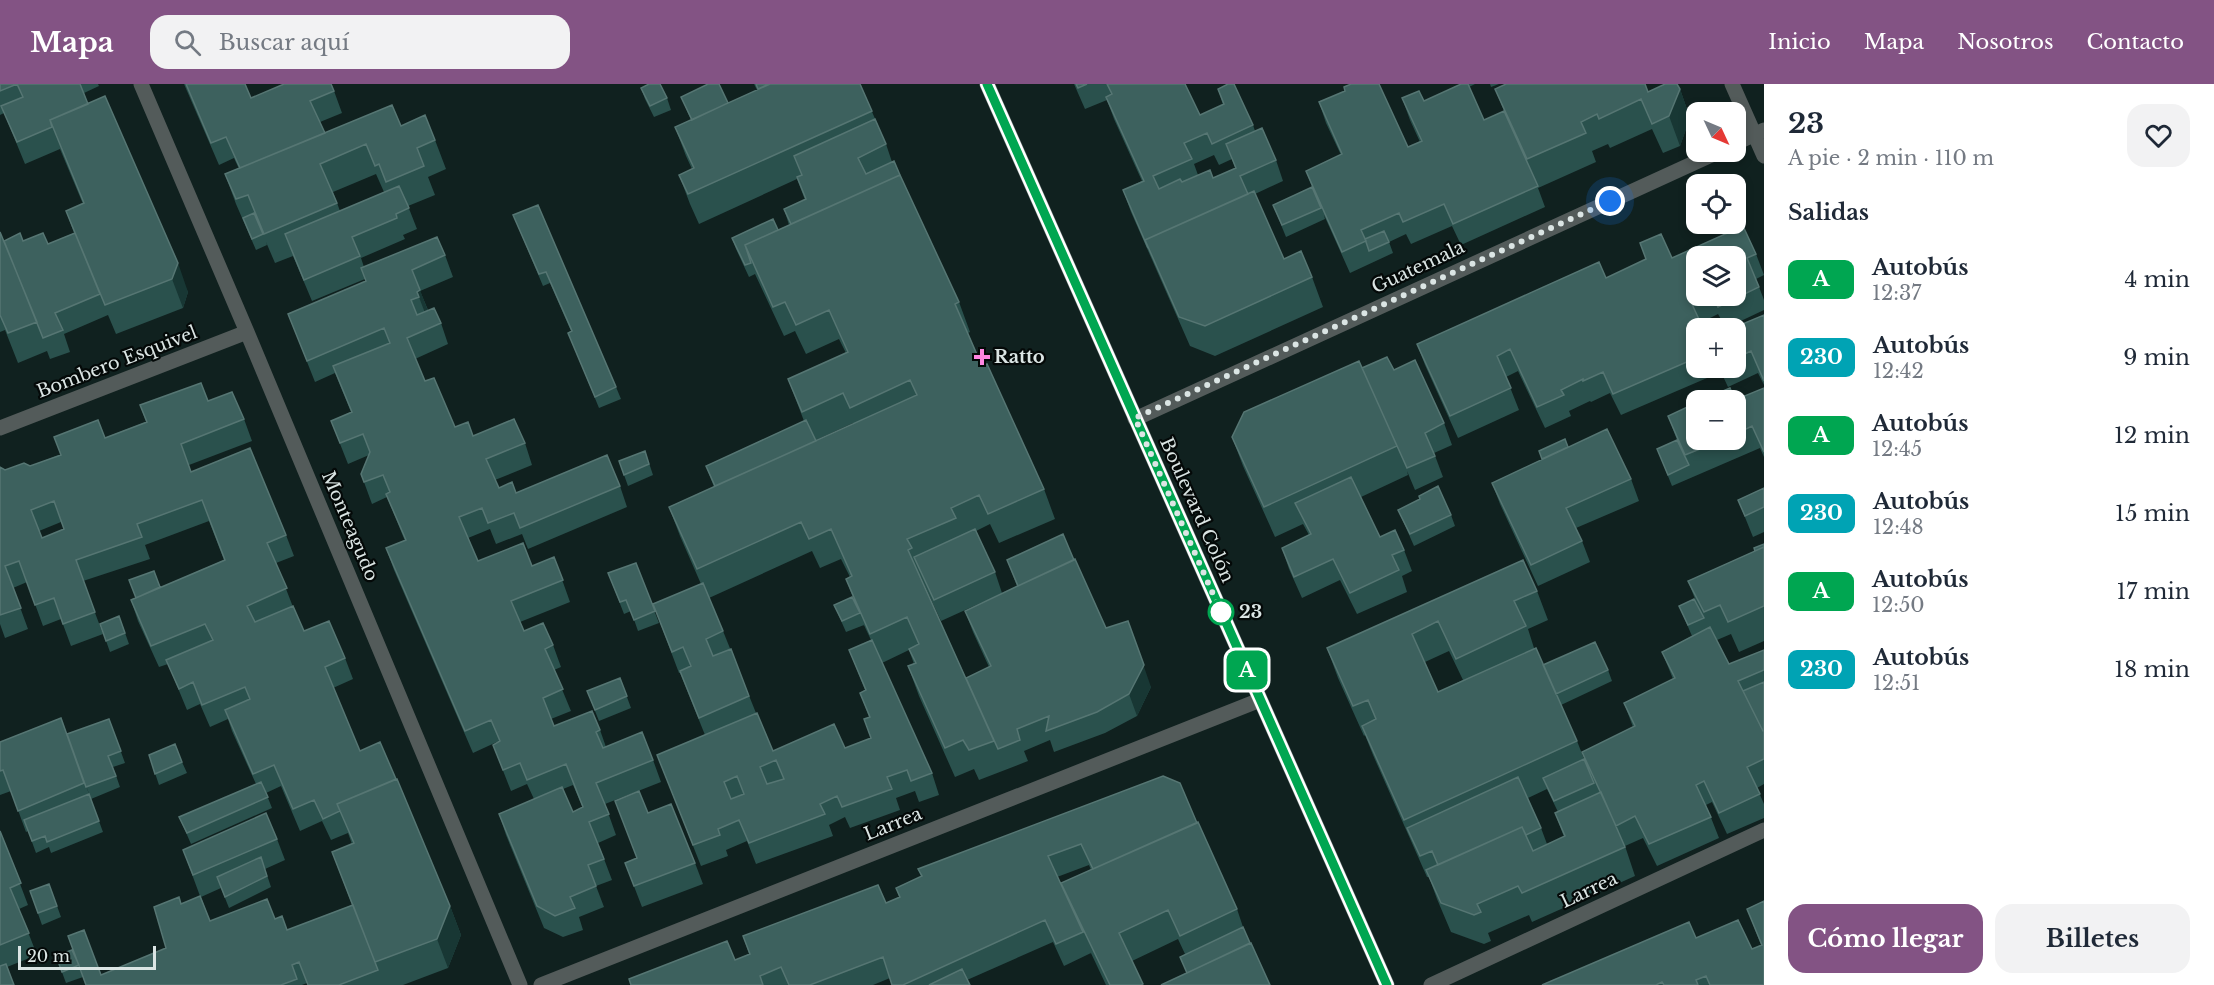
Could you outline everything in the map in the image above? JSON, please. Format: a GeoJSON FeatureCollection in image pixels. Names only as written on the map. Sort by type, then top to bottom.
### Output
{"type":"FeatureCollection","features":[{"type":"Feature","properties":{"kind":"main road","name":"Boulevard Colón"},"geometry":{"type":"LineString","coordinates":[[987,84],[1387,985]]}},
{"type":"Feature","properties":{"kind":"street","name":"Monteagudo"},"geometry":{"type":"LineString","coordinates":[[141,84],[520,985]]}},
{"type":"Feature","properties":{"kind":"street"},"geometry":{"type":"LineString","coordinates":[[1732,84],[1759,132],[1764,156]]}},
{"type":"Feature","properties":{"kind":"street","name":"Guatemala"},"geometry":{"type":"LineString","coordinates":[[1135,418],[1696,162]]}},
{"type":"Feature","properties":{"kind":"street","name":"Bombero Esquivel"},"geometry":{"type":"LineString","coordinates":[[0,428],[247,332]]}},
{"type":"Feature","properties":{"kind":"street","name":"Larrea"},"geometry":{"type":"LineString","coordinates":[[541,985],[1260,700]]}},
{"type":"Feature","properties":{"kind":"street","name":"Larrea"},"geometry":{"type":"LineString","coordinates":[[1431,985],[1764,830]]}},
{"type":"Feature","properties":{"kind":"building"},"geometry":{"type":"Polygon","coordinates":[[[0,84],[17,84],[0,91],[0,84]]]}},
{"type":"Feature","properties":{"kind":"building"},"geometry":{"type":"Polygon","coordinates":[[[17,84],[80,84],[88,104],[50,120],[52,127],[17,142],[1,106],[23,97],[17,84]]]}},
{"type":"Feature","properties":{"kind":"building"},"geometry":{"type":"Polygon","coordinates":[[[186,84],[245,84],[251,98],[284,84],[331,84],[334,91],[310,101],[325,133],[240,168],[226,137],[211,143],[186,84]]]}},
{"type":"Feature","properties":{"kind":"building"},"geometry":{"type":"Polygon","coordinates":[[[649,84],[660,84],[667,98],[650,106],[641,88],[649,84]]]}},
{"type":"Feature","properties":{"kind":"building"},"geometry":{"type":"Polygon","coordinates":[[[708,84],[719,84],[728,103],[692,120],[681,97],[708,84]]]}},
{"type":"Feature","properties":{"kind":"building"},"geometry":{"type":"Polygon","coordinates":[[[756,84],[769,84],[758,89],[756,84]]]}},
{"type":"Feature","properties":{"kind":"building"},"geometry":{"type":"Polygon","coordinates":[[[770,84],[860,84],[872,111],[688,194],[679,175],[694,168],[675,127],[770,84]]]}},
{"type":"Feature","properties":{"kind":"building"},"geometry":{"type":"Polygon","coordinates":[[[1107,84],[1185,84],[1200,115],[1224,104],[1218,89],[1234,84],[1253,125],[1212,144],[1207,133],[1184,143],[1192,159],[1153,176],[1159,189],[1180,179],[1182,182],[1210,170],[1213,178],[1236,168],[1226,144],[1262,128],[1276,160],[1240,176],[1248,194],[1145,240],[1148,248],[1123,190],[1144,181],[1106,97],[1112,94],[1107,84]]]}},
{"type":"Feature","properties":{"kind":"building"},"geometry":{"type":"Polygon","coordinates":[[[1351,84],[1379,84],[1408,147],[1422,141],[1402,98],[1419,91],[1424,101],[1461,84],[1468,84],[1484,120],[1504,111],[1538,186],[1453,224],[1444,204],[1403,222],[1399,213],[1361,230],[1366,241],[1342,252],[1306,171],[1342,154],[1319,102],[1345,91],[1344,87],[1351,84]]]}},
{"type":"Feature","properties":{"kind":"building"},"geometry":{"type":"Polygon","coordinates":[[[1506,84],[1645,84],[1648,92],[1665,84],[1677,84],[1680,89],[1669,116],[1652,124],[1641,99],[1599,119],[1597,114],[1581,122],[1586,133],[1527,159],[1495,89],[1506,84]]]}},
{"type":"Feature","properties":{"kind":"building"},"geometry":{"type":"Polygon","coordinates":[[[105,96],[178,263],[172,279],[105,305],[66,211],[84,203],[50,120],[105,96]]]}},
{"type":"Feature","properties":{"kind":"building"},"geometry":{"type":"Polygon","coordinates":[[[392,105],[401,126],[425,115],[435,140],[417,148],[424,166],[386,182],[379,164],[375,166],[366,144],[320,164],[337,203],[264,234],[248,195],[236,199],[225,174],[392,105]]]}},
{"type":"Feature","properties":{"kind":"building"},"geometry":{"type":"Polygon","coordinates":[[[875,119],[886,144],[858,158],[866,174],[894,161],[900,175],[791,224],[784,209],[806,199],[797,177],[802,175],[794,156],[875,119]]]}},
{"type":"Feature","properties":{"kind":"building"},"geometry":{"type":"Polygon","coordinates":[[[900,175],[959,302],[955,304],[982,366],[987,364],[1044,489],[988,514],[979,495],[951,508],[956,518],[907,539],[912,548],[908,550],[994,741],[969,750],[963,740],[945,748],[908,666],[916,663],[909,649],[919,644],[907,617],[870,634],[846,579],[852,576],[831,529],[809,539],[801,522],[697,569],[669,507],[917,395],[910,380],[850,408],[843,393],[802,412],[788,379],[848,352],[829,310],[796,325],[785,302],[773,307],[745,245],[900,175]]]}},
{"type":"Feature","properties":{"kind":"building"},"geometry":{"type":"Polygon","coordinates":[[[399,186],[409,208],[396,214],[397,218],[352,237],[360,256],[304,280],[285,234],[399,186]]]}},
{"type":"Feature","properties":{"kind":"building"},"geometry":{"type":"Polygon","coordinates":[[[1312,187],[1321,208],[1282,225],[1273,205],[1312,187]]]}},
{"type":"Feature","properties":{"kind":"building"},"geometry":{"type":"Polygon","coordinates":[[[1254,191],[1284,259],[1301,251],[1312,277],[1205,326],[1179,317],[1145,240],[1254,191]]]}},
{"type":"Feature","properties":{"kind":"building"},"geometry":{"type":"Polygon","coordinates":[[[538,205],[616,387],[595,397],[568,333],[572,331],[546,272],[539,274],[513,215],[538,205]]]}},
{"type":"Feature","properties":{"kind":"building"},"geometry":{"type":"Polygon","coordinates":[[[254,213],[263,234],[252,239],[243,218],[254,213]]]}},
{"type":"Feature","properties":{"kind":"building"},"geometry":{"type":"Polygon","coordinates":[[[773,219],[778,230],[745,245],[751,263],[745,265],[732,238],[773,219]]]}},
{"type":"Feature","properties":{"kind":"building"},"geometry":{"type":"Polygon","coordinates":[[[1384,231],[1389,242],[1369,251],[1365,239],[1384,231]]]}},
{"type":"Feature","properties":{"kind":"building"},"geometry":{"type":"Polygon","coordinates":[[[0,232],[37,322],[8,333],[0,315],[0,232]]]}},
{"type":"Feature","properties":{"kind":"building"},"geometry":{"type":"Polygon","coordinates":[[[1746,232],[1756,254],[1747,258],[1759,287],[1746,293],[1746,246],[1699,246],[1725,234],[1746,232]]]}},
{"type":"Feature","properties":{"kind":"building"},"geometry":{"type":"Polygon","coordinates":[[[20,233],[23,241],[43,233],[48,244],[75,233],[100,294],[55,313],[63,330],[43,338],[4,241],[20,233]]]}},
{"type":"Feature","properties":{"kind":"building"},"geometry":{"type":"Polygon","coordinates":[[[1661,234],[1672,258],[1686,252],[1686,306],[1693,306],[1698,318],[1686,318],[1686,362],[1613,394],[1603,372],[1561,390],[1564,395],[1537,407],[1510,349],[1497,356],[1511,388],[1450,416],[1417,344],[1599,262],[1606,278],[1646,259],[1640,243],[1661,234]]]}},
{"type":"Feature","properties":{"kind":"building"},"geometry":{"type":"Polygon","coordinates":[[[437,237],[445,255],[412,270],[420,290],[417,292],[419,297],[411,300],[417,315],[434,308],[441,323],[407,338],[425,381],[434,378],[455,427],[468,422],[473,436],[514,419],[525,443],[486,459],[499,488],[512,482],[516,493],[607,455],[620,486],[520,528],[514,513],[488,523],[482,508],[459,517],[478,561],[523,543],[532,566],[554,557],[563,580],[511,601],[524,631],[543,623],[553,645],[545,649],[563,689],[543,698],[554,726],[592,711],[600,730],[596,732],[603,748],[642,732],[653,760],[596,783],[609,814],[589,822],[604,859],[588,865],[596,886],[570,897],[575,908],[555,916],[537,906],[499,814],[562,787],[573,812],[583,807],[566,764],[527,780],[520,763],[503,770],[493,745],[500,741],[491,720],[465,731],[386,548],[406,540],[386,494],[390,492],[383,475],[364,482],[361,474],[370,452],[363,434],[340,443],[331,421],[352,412],[333,366],[390,343],[384,328],[307,361],[288,314],[366,281],[361,268],[437,237]]]}},
{"type":"Feature","properties":{"kind":"building"},"geometry":{"type":"Polygon","coordinates":[[[1764,315],[1764,381],[1751,351],[1746,353],[1746,323],[1764,315]]]}},
{"type":"Feature","properties":{"kind":"building"},"geometry":{"type":"Polygon","coordinates":[[[1387,357],[1394,370],[1415,360],[1444,423],[1425,433],[1435,456],[1407,468],[1362,368],[1387,357]]]}},
{"type":"Feature","properties":{"kind":"building"},"geometry":{"type":"Polygon","coordinates":[[[1359,361],[1397,446],[1264,507],[1232,437],[1244,412],[1359,361]]]}},
{"type":"Feature","properties":{"kind":"building"},"geometry":{"type":"Polygon","coordinates":[[[201,383],[208,401],[232,392],[244,419],[181,444],[191,472],[250,448],[286,535],[267,543],[287,588],[247,606],[255,622],[293,606],[304,631],[329,621],[345,658],[325,667],[360,751],[380,742],[396,779],[337,804],[340,811],[323,819],[314,800],[293,809],[274,765],[253,774],[225,710],[250,699],[245,687],[202,705],[193,682],[179,689],[166,660],[213,640],[205,624],[151,646],[131,600],[225,560],[202,500],[137,524],[142,537],[76,560],[95,612],[63,624],[54,598],[35,605],[19,561],[5,566],[21,608],[0,615],[0,467],[5,470],[24,463],[30,466],[61,455],[54,437],[98,420],[105,438],[147,422],[140,405],[201,383]],[[54,501],[31,510],[42,538],[64,529],[54,501]]]}},
{"type":"Feature","properties":{"kind":"building"},"geometry":{"type":"Polygon","coordinates":[[[1764,388],[1764,452],[1752,426],[1746,429],[1746,395],[1764,388]]]}},
{"type":"Feature","properties":{"kind":"building"},"geometry":{"type":"Polygon","coordinates":[[[1686,408],[1686,450],[1697,450],[1685,455],[1668,416],[1686,408]]]}},
{"type":"Feature","properties":{"kind":"building"},"geometry":{"type":"Polygon","coordinates":[[[806,420],[816,441],[715,486],[706,466],[806,420]]]}},
{"type":"Feature","properties":{"kind":"building"},"geometry":{"type":"Polygon","coordinates":[[[1607,429],[1631,479],[1566,508],[1582,541],[1531,565],[1492,483],[1607,429]]]}},
{"type":"Feature","properties":{"kind":"building"},"geometry":{"type":"Polygon","coordinates":[[[1565,439],[1568,447],[1542,459],[1539,451],[1565,439]]]}},
{"type":"Feature","properties":{"kind":"building"},"geometry":{"type":"Polygon","coordinates":[[[1677,440],[1689,465],[1668,475],[1657,449],[1677,440]]]}},
{"type":"Feature","properties":{"kind":"building"},"geometry":{"type":"Polygon","coordinates":[[[645,451],[649,464],[624,475],[619,461],[645,451]]]}},
{"type":"Feature","properties":{"kind":"building"},"geometry":{"type":"Polygon","coordinates":[[[1351,477],[1380,537],[1395,530],[1404,550],[1392,555],[1399,570],[1350,593],[1333,559],[1294,577],[1282,548],[1311,534],[1295,503],[1351,477]]]}},
{"type":"Feature","properties":{"kind":"building"},"geometry":{"type":"Polygon","coordinates":[[[1438,486],[1451,515],[1410,534],[1398,510],[1420,499],[1419,496],[1438,486]]]}},
{"type":"Feature","properties":{"kind":"building"},"geometry":{"type":"Polygon","coordinates":[[[1764,488],[1764,507],[1745,516],[1738,500],[1764,488]]]}},
{"type":"Feature","properties":{"kind":"building"},"geometry":{"type":"Polygon","coordinates":[[[975,529],[995,572],[934,600],[914,557],[975,529]]]}},
{"type":"Feature","properties":{"kind":"building"},"geometry":{"type":"Polygon","coordinates":[[[1063,534],[1074,560],[1018,586],[1007,560],[1063,534]]]}},
{"type":"Feature","properties":{"kind":"building"},"geometry":{"type":"Polygon","coordinates":[[[1764,544],[1764,547],[1755,551],[1754,548],[1764,544]]]}},
{"type":"Feature","properties":{"kind":"building"},"geometry":{"type":"Polygon","coordinates":[[[1764,547],[1764,606],[1728,622],[1720,605],[1704,612],[1688,581],[1764,547]]]}},
{"type":"Feature","properties":{"kind":"building"},"geometry":{"type":"Polygon","coordinates":[[[1075,559],[1106,628],[1128,621],[1144,665],[1129,694],[1097,712],[1046,731],[1049,716],[1017,729],[1020,740],[998,749],[966,678],[991,666],[965,611],[1075,559]]]}},
{"type":"Feature","properties":{"kind":"building"},"geometry":{"type":"Polygon","coordinates":[[[1523,560],[1537,591],[1514,601],[1526,626],[1456,659],[1438,621],[1412,634],[1438,692],[1536,648],[1577,741],[1404,820],[1362,726],[1376,719],[1368,700],[1353,706],[1327,648],[1523,560]]]}},
{"type":"Feature","properties":{"kind":"building"},"geometry":{"type":"Polygon","coordinates":[[[636,563],[655,611],[634,620],[626,600],[620,602],[608,573],[636,563]]]}},
{"type":"Feature","properties":{"kind":"building"},"geometry":{"type":"Polygon","coordinates":[[[154,571],[160,587],[136,598],[129,580],[154,571]]]}},
{"type":"Feature","properties":{"kind":"building"},"geometry":{"type":"Polygon","coordinates":[[[703,583],[723,631],[706,639],[713,656],[731,649],[749,696],[699,718],[680,671],[691,666],[683,647],[672,652],[653,604],[703,583]]]}},
{"type":"Feature","properties":{"kind":"building"},"geometry":{"type":"Polygon","coordinates":[[[852,597],[860,613],[842,621],[834,605],[852,597]]]}},
{"type":"Feature","properties":{"kind":"building"},"geometry":{"type":"Polygon","coordinates":[[[1694,599],[1704,618],[1688,625],[1679,606],[1694,599]]]}},
{"type":"Feature","properties":{"kind":"building"},"geometry":{"type":"Polygon","coordinates":[[[119,616],[125,633],[106,641],[100,624],[119,616]]]}},
{"type":"Feature","properties":{"kind":"building"},"geometry":{"type":"Polygon","coordinates":[[[1710,627],[1729,664],[1764,650],[1764,670],[1738,681],[1764,731],[1764,759],[1747,767],[1760,794],[1719,813],[1704,781],[1696,785],[1711,817],[1649,844],[1635,816],[1616,826],[1582,752],[1635,726],[1624,703],[1675,678],[1662,652],[1710,627]]]}},
{"type":"Feature","properties":{"kind":"building"},"geometry":{"type":"Polygon","coordinates":[[[872,640],[932,773],[911,781],[907,770],[887,777],[892,789],[842,807],[837,796],[820,804],[825,814],[749,843],[739,820],[718,829],[720,835],[693,845],[657,755],[757,713],[773,751],[834,724],[845,748],[871,738],[864,719],[870,717],[860,693],[866,690],[849,650],[872,640]],[[776,760],[760,767],[767,784],[784,779],[776,760]],[[737,776],[724,782],[731,799],[744,794],[737,776]]]}},
{"type":"Feature","properties":{"kind":"building"},"geometry":{"type":"Polygon","coordinates":[[[1595,642],[1608,670],[1556,694],[1543,665],[1595,642]]]}},
{"type":"Feature","properties":{"kind":"building"},"geometry":{"type":"Polygon","coordinates":[[[620,678],[627,696],[595,710],[587,691],[620,678]]]}},
{"type":"Feature","properties":{"kind":"building"},"geometry":{"type":"Polygon","coordinates":[[[1764,682],[1764,731],[1763,731],[1743,691],[1764,682]]]}},
{"type":"Feature","properties":{"kind":"building"},"geometry":{"type":"Polygon","coordinates":[[[61,718],[84,783],[18,811],[3,770],[0,771],[0,742],[61,718]]]}},
{"type":"Feature","properties":{"kind":"building"},"geometry":{"type":"Polygon","coordinates":[[[109,719],[121,751],[108,756],[116,776],[86,787],[67,734],[109,719]]]}},
{"type":"Feature","properties":{"kind":"building"},"geometry":{"type":"Polygon","coordinates":[[[175,744],[182,762],[155,774],[149,755],[175,744]]]}},
{"type":"Feature","properties":{"kind":"building"},"geometry":{"type":"Polygon","coordinates":[[[1584,759],[1594,783],[1554,801],[1543,778],[1584,759]]]}},
{"type":"Feature","properties":{"kind":"building"},"geometry":{"type":"Polygon","coordinates":[[[1163,776],[1180,783],[1197,823],[1093,869],[1081,844],[1048,856],[1083,932],[1056,944],[1045,920],[903,985],[892,985],[883,957],[810,985],[789,985],[781,967],[760,976],[763,985],[631,985],[629,979],[727,941],[735,960],[750,954],[743,936],[878,885],[886,903],[900,897],[896,888],[922,876],[918,869],[1163,776]]]}},
{"type":"Feature","properties":{"kind":"building"},"geometry":{"type":"Polygon","coordinates":[[[1518,777],[1541,828],[1526,835],[1522,827],[1438,865],[1432,851],[1420,856],[1407,828],[1518,777]]]}},
{"type":"Feature","properties":{"kind":"building"},"geometry":{"type":"Polygon","coordinates":[[[397,779],[450,906],[437,939],[375,962],[332,852],[354,843],[337,804],[397,779]]]}},
{"type":"Feature","properties":{"kind":"building"},"geometry":{"type":"Polygon","coordinates":[[[261,782],[268,797],[187,833],[179,817],[261,782]]]}},
{"type":"Feature","properties":{"kind":"building"},"geometry":{"type":"Polygon","coordinates":[[[639,791],[648,813],[671,804],[695,863],[634,886],[625,863],[637,858],[615,801],[639,791]]]}},
{"type":"Feature","properties":{"kind":"building"},"geometry":{"type":"Polygon","coordinates":[[[1601,792],[1625,847],[1522,893],[1518,886],[1477,904],[1481,912],[1474,915],[1441,903],[1426,870],[1522,827],[1533,851],[1565,836],[1555,813],[1601,792]]]}},
{"type":"Feature","properties":{"kind":"building"},"geometry":{"type":"Polygon","coordinates":[[[89,794],[99,821],[47,842],[45,836],[32,841],[24,820],[89,794]]]}},
{"type":"Feature","properties":{"kind":"building"},"geometry":{"type":"Polygon","coordinates":[[[266,813],[277,839],[193,875],[183,850],[266,813]]]}},
{"type":"Feature","properties":{"kind":"building"},"geometry":{"type":"Polygon","coordinates":[[[1198,822],[1237,909],[1180,936],[1168,910],[1119,933],[1143,984],[1110,985],[1061,883],[1198,822]]]}},
{"type":"Feature","properties":{"kind":"building"},"geometry":{"type":"Polygon","coordinates":[[[0,831],[21,883],[10,888],[29,933],[0,945],[0,831]]]}},
{"type":"Feature","properties":{"kind":"building"},"geometry":{"type":"Polygon","coordinates":[[[261,857],[267,876],[225,897],[217,877],[261,857]]]}},
{"type":"Feature","properties":{"kind":"building"},"geometry":{"type":"Polygon","coordinates":[[[49,884],[57,906],[38,913],[30,891],[49,884]]]}},
{"type":"Feature","properties":{"kind":"building"},"geometry":{"type":"Polygon","coordinates":[[[200,896],[210,921],[267,899],[275,919],[282,916],[287,930],[353,905],[378,970],[339,985],[308,985],[299,962],[292,965],[297,979],[281,985],[86,985],[68,936],[84,930],[101,975],[166,948],[154,907],[179,897],[181,904],[200,896]]]}},
{"type":"Feature","properties":{"kind":"building"},"geometry":{"type":"Polygon","coordinates":[[[1764,901],[1764,985],[1710,985],[1706,976],[1696,980],[1698,985],[1664,985],[1662,982],[1656,985],[1542,985],[1689,922],[1696,938],[1738,920],[1752,949],[1762,945],[1747,909],[1764,901]]]}},
{"type":"Feature","properties":{"kind":"building"},"geometry":{"type":"Polygon","coordinates":[[[1243,927],[1250,943],[1187,973],[1180,957],[1243,927]]]}},
{"type":"Feature","properties":{"kind":"building"},"geometry":{"type":"Polygon","coordinates":[[[1251,943],[1270,985],[1161,985],[1251,943]]]}},
{"type":"Feature","properties":{"kind":"building"},"geometry":{"type":"Polygon","coordinates":[[[72,950],[79,965],[62,972],[56,956],[72,950]]]}},
{"type":"Feature","properties":{"kind":"building"},"geometry":{"type":"Polygon","coordinates":[[[6,964],[14,985],[0,985],[0,966],[6,964]]]}},
{"type":"Feature","properties":{"kind":"building"},"geometry":{"type":"Polygon","coordinates":[[[962,969],[970,985],[929,985],[962,969]]]}},
{"type":"Feature","properties":{"kind":"bus line","name":"A"},"geometry":{"type":"LineString","coordinates":[[987,84],[1387,985]]}},
{"type":"Feature","properties":{"kind":"place","name":"Ratto"},"geometry":{"type":"Point","coordinates":[982,357]}},
{"type":"Feature","properties":{"kind":"place","name":"23"},"geometry":{"type":"Point","coordinates":[1221,612]}},
{"type":"Feature","properties":{"kind":"route"},"geometry":{"type":"LineString","coordinates":[[1221,612],[1135,418],[1610,201]]}}]}
